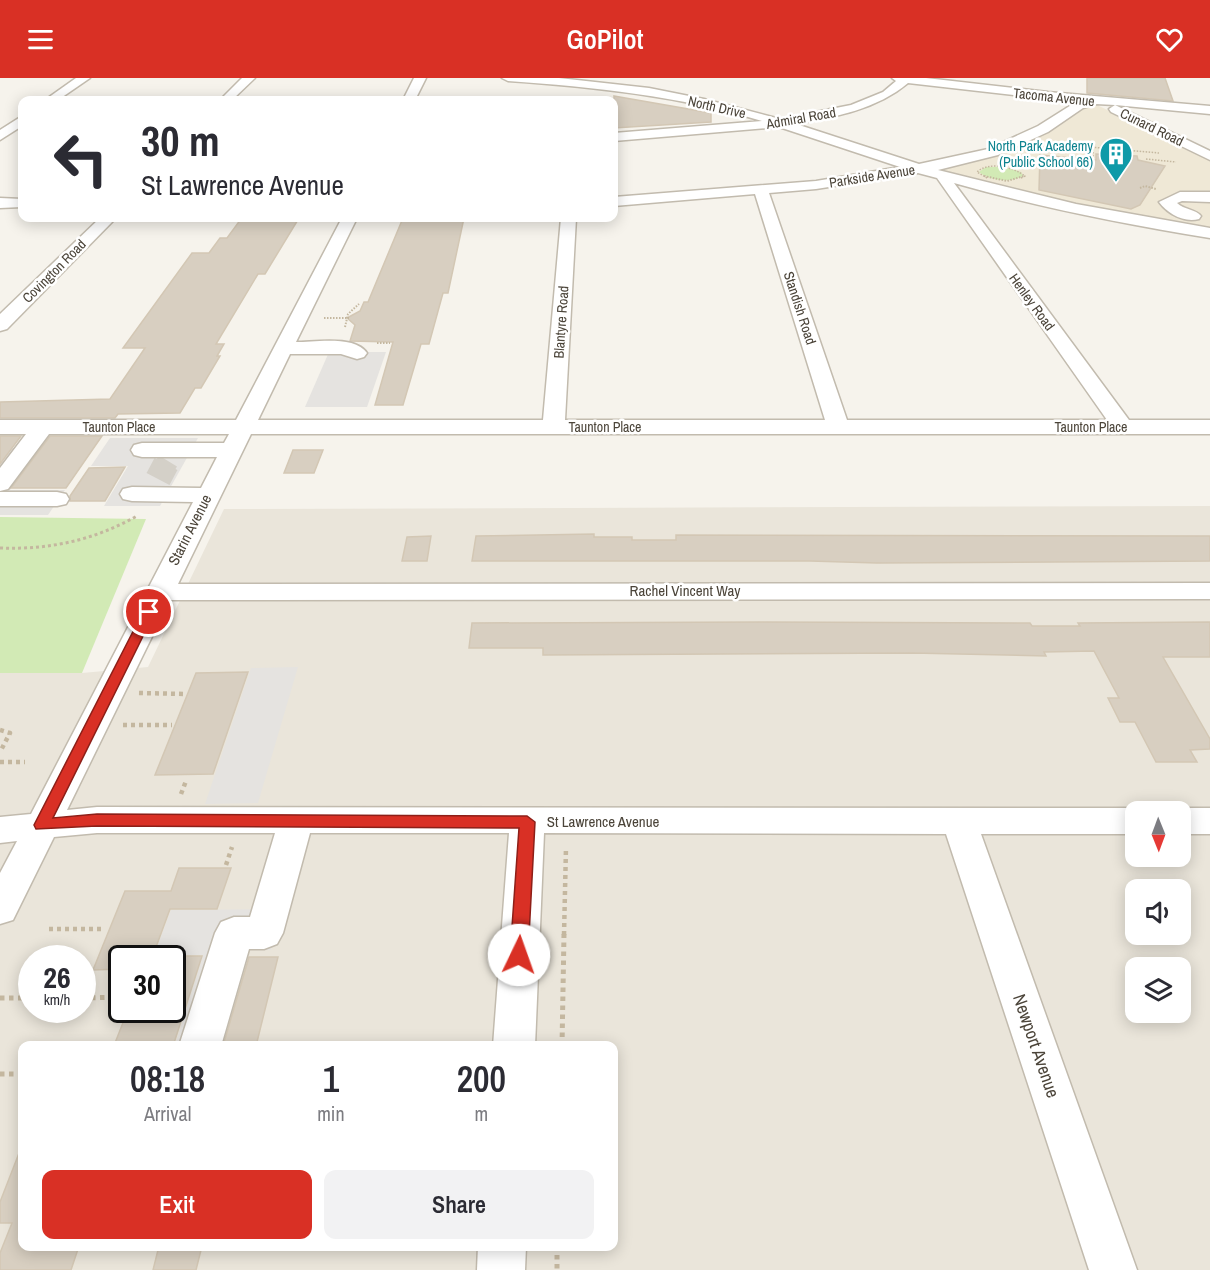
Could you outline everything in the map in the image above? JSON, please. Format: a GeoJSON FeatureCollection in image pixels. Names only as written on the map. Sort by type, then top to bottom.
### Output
{"type":"FeatureCollection","features":[{"type":"Feature","properties":{"kind":"street"},"geometry":{"type":"LineString","coordinates":[[57,96],[84,78]]}},
{"type":"Feature","properties":{"kind":"street"},"geometry":{"type":"LineString","coordinates":[[230,96],[249,78]]}},
{"type":"Feature","properties":{"kind":"street"},"geometry":{"type":"LineString","coordinates":[[411,96],[420,78]]}},
{"type":"Feature","properties":{"kind":"street","name":"North Drive"},"geometry":{"type":"LineString","coordinates":[[508,78],[604,87],[675,97],[776,123],[943,176]]}},
{"type":"Feature","properties":{"kind":"street","name":"Admiral Road"},"geometry":{"type":"LineString","coordinates":[[618,136],[776,123],[861,105],[887,94],[904,78]]}},
{"type":"Feature","properties":{"kind":"street","name":"Tacoma Avenue"},"geometry":{"type":"LineString","coordinates":[[904,78],[1089,94],[1210,110]]}},
{"type":"Feature","properties":{"kind":"street","name":"Cunard Road"},"geometry":{"type":"LineString","coordinates":[[1089,94],[1210,156]]}},
{"type":"Feature","properties":{"kind":"street","name":"Parkside Avenue"},"geometry":{"type":"LineString","coordinates":[[618,201],[761,191],[920,169],[993,152],[1043,129],[1079,105],[1089,94]]}},
{"type":"Feature","properties":{"kind":"street"},"geometry":{"type":"LineString","coordinates":[[1190,109],[1191,112],[1210,120]]}},
{"type":"Feature","properties":{"kind":"street"},"geometry":{"type":"LineString","coordinates":[[0,136],[18,123]]}},
{"type":"Feature","properties":{"kind":"street"},"geometry":{"type":"LineString","coordinates":[[943,176],[1051,202],[1190,223]]}},
{"type":"Feature","properties":{"kind":"street","name":"Henley Road"},"geometry":{"type":"LineString","coordinates":[[943,176],[945,183],[1123,427]]}},
{"type":"Feature","properties":{"kind":"street","name":"Standish Road"},"geometry":{"type":"LineString","coordinates":[[761,191],[838,426]]}},
{"type":"Feature","properties":{"kind":"street"},"geometry":{"type":"LineString","coordinates":[[1190,223],[1204,196],[1175,197],[1167,202],[1207,240]]}},
{"type":"Feature","properties":{"kind":"street"},"geometry":{"type":"LineString","coordinates":[[0,203],[18,203]]}},
{"type":"Feature","properties":{"kind":"street","name":"Covington Road"},"geometry":{"type":"LineString","coordinates":[[0,325],[104,222]]}},
{"type":"Feature","properties":{"kind":"street","name":"Starin Avenue"},"geometry":{"type":"LineString","coordinates":[[0,909],[281,348],[347,222]]}},
{"type":"Feature","properties":{"kind":"street","name":"Blantyre Road"},"geometry":{"type":"LineString","coordinates":[[554,428],[568,222]]}},
{"type":"Feature","properties":{"kind":"street"},"geometry":{"type":"LineString","coordinates":[[281,348],[344,348],[357,353]]}},
{"type":"Feature","properties":{"kind":"street"},"geometry":{"type":"LineString","coordinates":[[328,428],[336,406]]}},
{"type":"Feature","properties":{"kind":"street","name":"Taunton Place"},"geometry":{"type":"LineString","coordinates":[[0,427],[43,427],[236,439],[328,428],[1210,427]]}},
{"type":"Feature","properties":{"kind":"street"},"geometry":{"type":"LineString","coordinates":[[0,484],[43,427]]}},
{"type":"Feature","properties":{"kind":"street"},"geometry":{"type":"LineString","coordinates":[[157,469],[236,439]]}},
{"type":"Feature","properties":{"kind":"street"},"geometry":{"type":"LineString","coordinates":[[157,469],[207,495]]}},
{"type":"Feature","properties":{"kind":"street"},"geometry":{"type":"LineString","coordinates":[[0,499],[57,499]]}},
{"type":"Feature","properties":{"kind":"street","name":"Rachel Vincent Way"},"geometry":{"type":"LineString","coordinates":[[159,592],[1210,591]]}},
{"type":"Feature","properties":{"kind":"street","name":"St Lawrence Avenue"},"geometry":{"type":"LineString","coordinates":[[0,830],[97,820],[1125,821]]}},
{"type":"Feature","properties":{"kind":"street"},"geometry":{"type":"LineString","coordinates":[[202,1041],[234,933],[264,933],[296,821]]}},
{"type":"Feature","properties":{"kind":"street","name":"Newport Avenue"},"geometry":{"type":"LineString","coordinates":[[959,821],[1113,1270]]}},
{"type":"Feature","properties":{"kind":"street"},"geometry":{"type":"LineString","coordinates":[[1191,821],[1210,821]]}},
{"type":"Feature","properties":{"kind":"street"},"geometry":{"type":"LineString","coordinates":[[514,1041],[527,822]]}},
{"type":"Feature","properties":{"kind":"street"},"geometry":{"type":"LineString","coordinates":[[501,1270],[502,1251]]}},
{"type":"Feature","properties":{"kind":"path"},"geometry":{"type":"LineString","coordinates":[[1051,143],[1093,149],[1165,153]]}},
{"type":"Feature","properties":{"kind":"path"},"geometry":{"type":"LineString","coordinates":[[1093,149],[1093,159]]}},
{"type":"Feature","properties":{"kind":"path"},"geometry":{"type":"LineString","coordinates":[[1145,153],[1146,160]]}},
{"type":"Feature","properties":{"kind":"path"},"geometry":{"type":"LineString","coordinates":[[1140,188],[1145,186]]}},
{"type":"Feature","properties":{"kind":"path"},"geometry":{"type":"LineString","coordinates":[[346,332],[347,318],[359,304]]}},
{"type":"Feature","properties":{"kind":"path"},"geometry":{"type":"LineString","coordinates":[[313,318],[347,318]]}},
{"type":"Feature","properties":{"kind":"path"},"geometry":{"type":"LineString","coordinates":[[0,548],[41,548],[88,539],[133,518],[156,504],[157,469]]}},
{"type":"Feature","properties":{"kind":"path"},"geometry":{"type":"LineString","coordinates":[[137,693],[186,694]]}},
{"type":"Feature","properties":{"kind":"path"},"geometry":{"type":"LineString","coordinates":[[123,725],[172,725]]}},
{"type":"Feature","properties":{"kind":"path"},"geometry":{"type":"LineString","coordinates":[[0,730],[10,733],[0,752]]}},
{"type":"Feature","properties":{"kind":"path"},"geometry":{"type":"LineString","coordinates":[[0,762],[25,762]]}},
{"type":"Feature","properties":{"kind":"path"},"geometry":{"type":"LineString","coordinates":[[562,1041],[566,846]]}},
{"type":"Feature","properties":{"kind":"path"},"geometry":{"type":"LineString","coordinates":[[50,929],[102,929]]}},
{"type":"Feature","properties":{"kind":"path"},"geometry":{"type":"LineString","coordinates":[[0,998],[18,998]]}},
{"type":"Feature","properties":{"kind":"path"},"geometry":{"type":"LineString","coordinates":[[0,1074],[18,1074]]}},
{"type":"Feature","properties":{"kind":"path"},"geometry":{"type":"LineString","coordinates":[[557,1251],[557,1270]]}},
{"type":"Feature","properties":{"kind":"shaded area"},"geometry":{"type":"Polygon","coordinates":[[[1095,104],[1210,160],[1210,230],[1098,210],[939,170],[997,153],[1040,136],[1087,106],[1095,104]]]}},
{"type":"Feature","properties":{"kind":"shaded area"},"geometry":{"type":"Polygon","coordinates":[[[329,352],[386,352],[367,407],[305,407],[329,352]]]}},
{"type":"Feature","properties":{"kind":"shaded area"},"geometry":{"type":"Polygon","coordinates":[[[110,438],[198,438],[160,506],[104,506],[128,466],[91,466],[110,438]]]}},
{"type":"Feature","properties":{"kind":"shaded area"},"geometry":{"type":"Polygon","coordinates":[[[7,448],[42,448],[10,490],[65,490],[48,515],[0,515],[0,457],[7,448]]]}},
{"type":"Feature","properties":{"kind":"shaded area"},"geometry":{"type":"Polygon","coordinates":[[[1210,506],[1210,1270],[0,1270],[0,673],[82,673],[148,667],[224,509],[1210,506]]]}},
{"type":"Feature","properties":{"kind":"shaded area"},"geometry":{"type":"Polygon","coordinates":[[[298,667],[258,803],[205,804],[251,668],[298,667]]]}},
{"type":"Feature","properties":{"kind":"shaded area"},"geometry":{"type":"Polygon","coordinates":[[[282,909],[271,950],[245,950],[218,1041],[177,1041],[182,1023],[186,1023],[186,1010],[203,955],[186,955],[186,945],[158,945],[171,910],[282,909]]]}},
{"type":"Feature","properties":{"kind":"green space"},"geometry":{"type":"Polygon","coordinates":[[[986,167],[1005,167],[1021,172],[1023,176],[1012,180],[994,179],[979,172],[986,167]]]}},
{"type":"Feature","properties":{"kind":"green space"},"geometry":{"type":"Polygon","coordinates":[[[0,517],[146,519],[82,673],[0,673],[0,517]]]}},
{"type":"Feature","properties":{"kind":"building"},"geometry":{"type":"Polygon","coordinates":[[[1087,78],[1165,78],[1173,101],[1087,93],[1087,78]]]}},
{"type":"Feature","properties":{"kind":"building"},"geometry":{"type":"Polygon","coordinates":[[[618,97],[711,113],[711,122],[618,128],[618,97]]]}},
{"type":"Feature","properties":{"kind":"building","name":"North Park Academy (Public School 66)"},"geometry":{"type":"Polygon","coordinates":[[[1096,154],[1137,156],[1138,160],[1165,166],[1140,205],[1131,209],[1039,190],[1040,155],[1096,160],[1096,154]]]}},
{"type":"Feature","properties":{"kind":"building"},"geometry":{"type":"Polygon","coordinates":[[[239,222],[297,222],[265,274],[258,274],[216,344],[224,344],[217,356],[220,356],[201,388],[195,388],[180,413],[118,414],[115,418],[0,418],[0,402],[110,399],[145,348],[123,348],[192,253],[209,253],[220,238],[227,238],[239,222]]]}},
{"type":"Feature","properties":{"kind":"building"},"geometry":{"type":"Polygon","coordinates":[[[401,222],[463,222],[448,293],[443,293],[429,344],[421,344],[403,405],[375,405],[393,342],[350,341],[355,325],[347,318],[360,311],[364,302],[368,302],[401,222]]]}},
{"type":"Feature","properties":{"kind":"building"},"geometry":{"type":"Polygon","coordinates":[[[0,436],[21,436],[0,464],[0,436]]]}},
{"type":"Feature","properties":{"kind":"building"},"geometry":{"type":"Polygon","coordinates":[[[50,436],[102,436],[66,488],[11,488],[50,436]]]}},
{"type":"Feature","properties":{"kind":"building"},"geometry":{"type":"Polygon","coordinates":[[[293,450],[323,450],[314,473],[284,473],[293,450]]]}},
{"type":"Feature","properties":{"kind":"building"},"geometry":{"type":"Polygon","coordinates":[[[125,467],[105,501],[70,501],[70,496],[89,468],[125,467]]]}},
{"type":"Feature","properties":{"kind":"building"},"geometry":{"type":"Polygon","coordinates":[[[594,534],[594,537],[632,537],[632,540],[676,540],[676,535],[1210,536],[1210,561],[877,563],[472,561],[476,536],[594,534]]]}},
{"type":"Feature","properties":{"kind":"building"},"geometry":{"type":"Polygon","coordinates":[[[431,536],[427,561],[402,561],[407,537],[431,536]]]}},
{"type":"Feature","properties":{"kind":"building"},"geometry":{"type":"Polygon","coordinates":[[[1210,622],[1210,657],[1163,657],[1210,739],[1210,749],[1190,750],[1197,762],[1156,762],[1135,722],[1120,722],[1108,698],[1119,698],[1094,651],[1044,652],[1046,656],[912,653],[543,655],[543,648],[469,648],[472,623],[1030,623],[1032,626],[1080,626],[1078,623],[1210,622]]]}},
{"type":"Feature","properties":{"kind":"building"},"geometry":{"type":"Polygon","coordinates":[[[248,672],[213,774],[155,775],[196,673],[248,672]]]}},
{"type":"Feature","properties":{"kind":"building"},"geometry":{"type":"Polygon","coordinates":[[[179,868],[231,868],[217,909],[170,909],[157,945],[108,945],[108,969],[96,970],[96,963],[125,891],[171,891],[179,868]]]}},
{"type":"Feature","properties":{"kind":"building"},"geometry":{"type":"Polygon","coordinates":[[[186,956],[202,956],[186,1006],[186,956]]]}},
{"type":"Feature","properties":{"kind":"building"},"geometry":{"type":"Polygon","coordinates":[[[249,957],[278,957],[257,1041],[224,1041],[249,957]]]}},
{"type":"Feature","properties":{"kind":"building"},"geometry":{"type":"Polygon","coordinates":[[[123,1023],[180,1023],[175,1041],[116,1041],[123,1023]]]}},
{"type":"Feature","properties":{"kind":"building"},"geometry":{"type":"Polygon","coordinates":[[[18,1156],[18,1251],[77,1251],[71,1270],[0,1270],[0,1253],[12,1223],[0,1223],[0,1202],[18,1156]]]}},
{"type":"Feature","properties":{"kind":"building"},"geometry":{"type":"Polygon","coordinates":[[[158,1251],[201,1251],[196,1270],[153,1270],[158,1251]]]}},
{"type":"Feature","properties":{"kind":"tunnel"},"geometry":{"type":"LineString","coordinates":[[165,466],[168,461]]}},
{"type":"Feature","properties":{"kind":"tunnel"},"geometry":{"type":"LineString","coordinates":[[158,479],[166,464]]}},
{"type":"Feature","properties":{"kind":"place","name":"North Park Academy (Public School 66)"},"geometry":{"type":"Point","coordinates":[1116,183]}},
{"type":"Feature","properties":{"kind":"route"},"geometry":{"type":"LineString","coordinates":[[149,612],[42,825],[97,820],[527,822],[519,955]]}}]}
